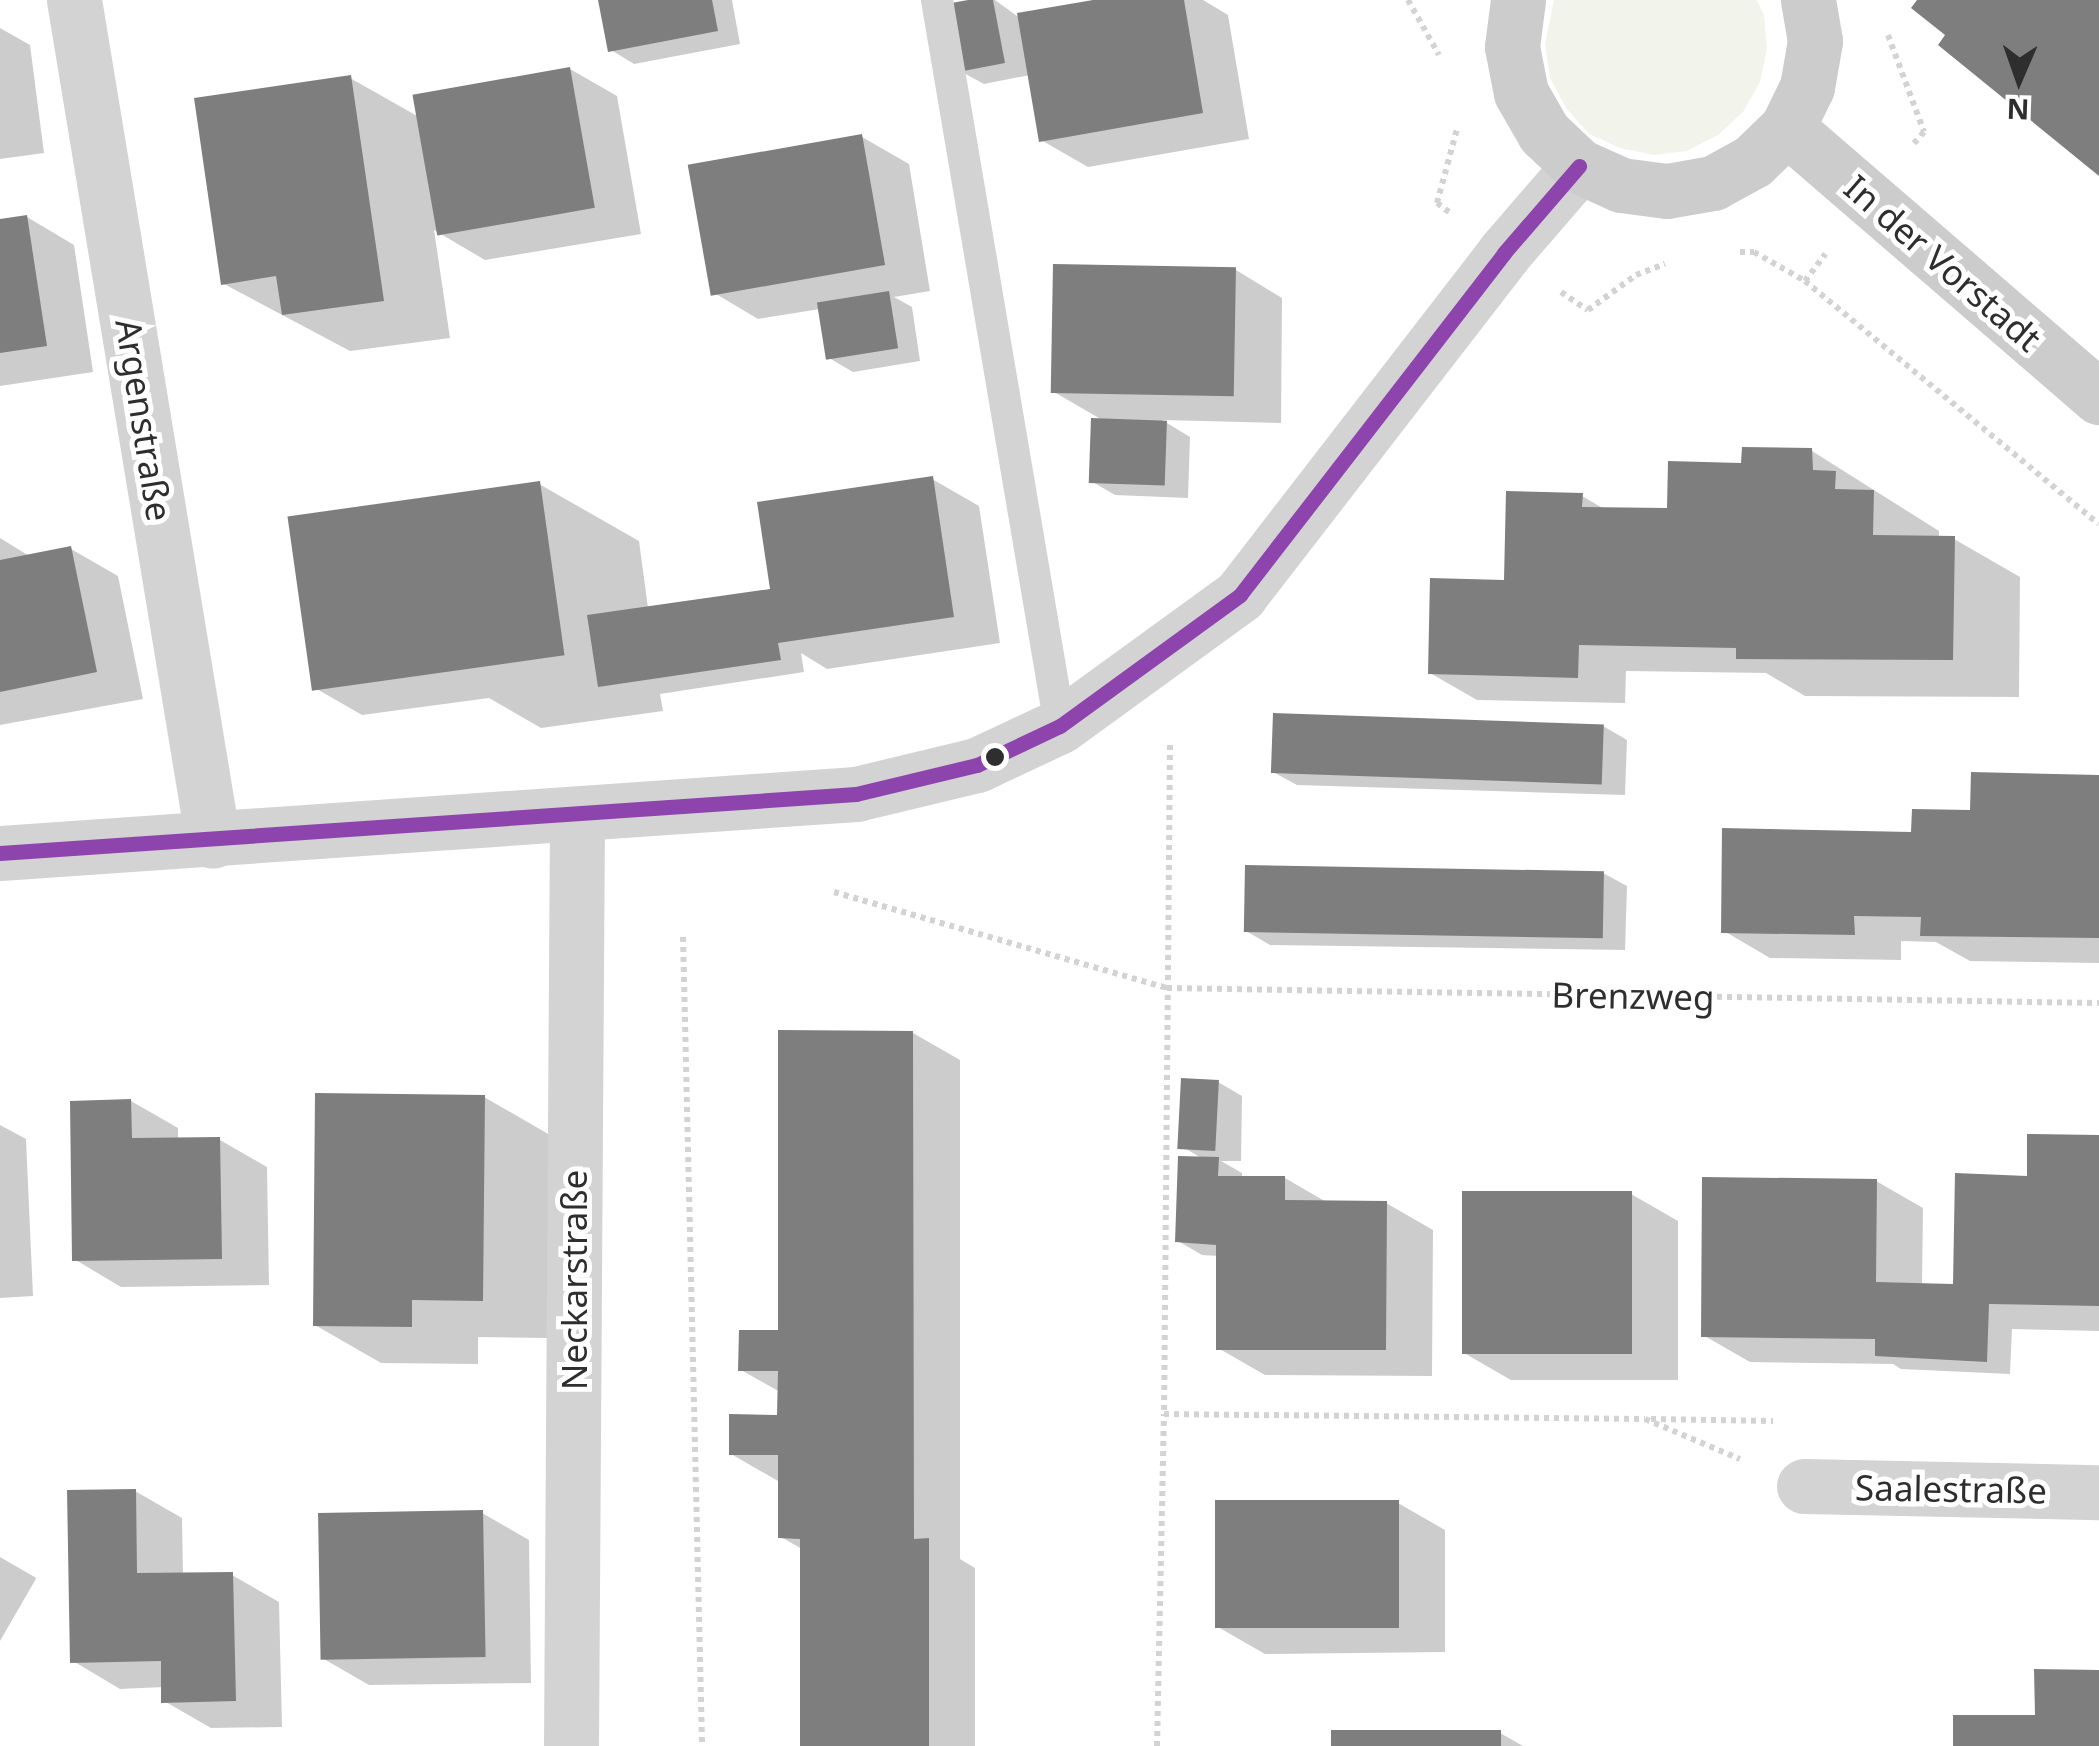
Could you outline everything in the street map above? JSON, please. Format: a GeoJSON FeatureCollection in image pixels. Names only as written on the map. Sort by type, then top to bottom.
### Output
{"type":"FeatureCollection","features":[{"type":"Feature","properties":{"kind":"street","name":"Argenstraße"},"geometry":{"type":"LineString","coordinates":[[74,0],[213,841]]}},
{"type":"Feature","properties":{"kind":"street"},"geometry":{"type":"LineString","coordinates":[[1518,0],[1512,47],[1522,93],[1544,133],[1579,166],[1620,185],[1667,190],[1713,183],[1753,161],[1787,128],[1807,87],[1815,41],[1808,0]]}},
{"type":"Feature","properties":{"kind":"street","name":"In der Vorstadt"},"geometry":{"type":"LineString","coordinates":[[1787,128],[2099,398]]}},
{"type":"Feature","properties":{"kind":"street"},"geometry":{"type":"LineString","coordinates":[[0,853],[856,794],[976,766],[1060,726],[1240,596],[1504,253],[1579,166]]}},
{"type":"Feature","properties":{"kind":"street","name":"Neckarstraße"},"geometry":{"type":"LineString","coordinates":[[570,1746],[577,814]]}},
{"type":"Feature","properties":{"kind":"street","name":"Saalestraße"},"geometry":{"type":"LineString","coordinates":[[1804,1486],[2099,1492]]}},
{"type":"Feature","properties":{"kind":"lane"},"geometry":{"type":"LineString","coordinates":[[937,0],[1060,726]]}},
{"type":"Feature","properties":{"kind":"path"},"geometry":{"type":"LineString","coordinates":[[1722,253],[1754,252],[1805,281],[2099,524]]}},
{"type":"Feature","properties":{"kind":"path"},"geometry":{"type":"LineString","coordinates":[[1588,310],[1636,275],[1673,261]]}},
{"type":"Feature","properties":{"kind":"path"},"geometry":{"type":"LineString","coordinates":[[1157,1746],[1170,745]]}},
{"type":"Feature","properties":{"kind":"path","name":"Brenzweg"},"geometry":{"type":"LineString","coordinates":[[834,892],[1167,988],[2099,1003]]}},
{"type":"Feature","properties":{"kind":"path"},"geometry":{"type":"LineString","coordinates":[[683,937],[702,1746]]}},
{"type":"Feature","properties":{"kind":"path"},"geometry":{"type":"LineString","coordinates":[[1164,1414],[1645,1419],[1804,1486]]}},
{"type":"Feature","properties":{"kind":"shaded area"},"geometry":{"type":"Polygon","coordinates":[[[1554,0],[1757,0],[1764,15],[1767,49],[1760,82],[1743,112],[1718,135],[1687,151],[1654,155],[1620,148],[1589,134],[1566,108],[1550,78],[1545,44],[1554,0]]]}},
{"type":"Feature","properties":{"kind":"building"},"geometry":{"type":"Polygon","coordinates":[[[598,0],[712,0],[718,31],[608,52],[598,0]]]}},
{"type":"Feature","properties":{"kind":"building"},"geometry":{"type":"Polygon","coordinates":[[[993,0],[1005,63],[958,72],[946,4],[993,0]]]}},
{"type":"Feature","properties":{"kind":"building"},"geometry":{"type":"Polygon","coordinates":[[[1093,0],[1184,0],[1203,113],[1039,142],[1017,13],[1093,0]]]}},
{"type":"Feature","properties":{"kind":"building"},"geometry":{"type":"Polygon","coordinates":[[[1917,0],[2099,0],[2099,176],[1938,45],[1945,35],[1911,8],[1917,0]]]}},
{"type":"Feature","properties":{"kind":"building"},"geometry":{"type":"Polygon","coordinates":[[[570,67],[595,208],[437,236],[412,95],[570,67]]]}},
{"type":"Feature","properties":{"kind":"building"},"geometry":{"type":"Polygon","coordinates":[[[351,75],[384,301],[282,315],[276,276],[221,285],[194,98],[351,75]]]}},
{"type":"Feature","properties":{"kind":"building"},"geometry":{"type":"Polygon","coordinates":[[[862,134],[885,265],[711,296],[688,165],[862,134]]]}},
{"type":"Feature","properties":{"kind":"building"},"geometry":{"type":"Polygon","coordinates":[[[27,215],[47,346],[0,353],[0,219],[27,215]]]}},
{"type":"Feature","properties":{"kind":"building"},"geometry":{"type":"Polygon","coordinates":[[[1053,264],[1236,267],[1234,396],[1051,393],[1053,264]]]}},
{"type":"Feature","properties":{"kind":"building"},"geometry":{"type":"Polygon","coordinates":[[[889,291],[898,348],[826,360],[817,302],[889,291]]]}},
{"type":"Feature","properties":{"kind":"building"},"geometry":{"type":"Polygon","coordinates":[[[1091,418],[1167,421],[1165,486],[1089,483],[1091,418]]]}},
{"type":"Feature","properties":{"kind":"building"},"geometry":{"type":"Polygon","coordinates":[[[1742,447],[1812,448],[1813,470],[1836,471],[1835,489],[1874,490],[1873,535],[1955,536],[1953,660],[1736,659],[1736,648],[1579,645],[1578,678],[1428,674],[1430,578],[1504,580],[1506,491],[1583,493],[1582,507],[1667,508],[1668,461],[1741,463],[1742,447]]]}},
{"type":"Feature","properties":{"kind":"building"},"geometry":{"type":"Polygon","coordinates":[[[933,476],[954,617],[778,643],[781,660],[598,687],[587,615],[770,589],[757,502],[933,476]]]}},
{"type":"Feature","properties":{"kind":"building"},"geometry":{"type":"Polygon","coordinates":[[[540,481],[564,655],[312,691],[287,516],[540,481]]]}},
{"type":"Feature","properties":{"kind":"building"},"geometry":{"type":"Polygon","coordinates":[[[71,546],[97,672],[0,692],[0,560],[71,546]]]}},
{"type":"Feature","properties":{"kind":"building"},"geometry":{"type":"Polygon","coordinates":[[[1273,713],[1604,725],[1602,785],[1271,773],[1273,713]]]}},
{"type":"Feature","properties":{"kind":"building"},"geometry":{"type":"Polygon","coordinates":[[[1971,772],[2099,775],[2099,938],[1920,936],[1921,917],[1854,916],[1855,935],[1721,933],[1722,828],[1911,832],[1912,809],[1970,810],[1971,772]]]}},
{"type":"Feature","properties":{"kind":"building"},"geometry":{"type":"Polygon","coordinates":[[[1245,865],[1604,871],[1603,938],[1244,932],[1245,865]]]}},
{"type":"Feature","properties":{"kind":"building"},"geometry":{"type":"Polygon","coordinates":[[[778,1030],[913,1031],[914,1539],[929,1538],[929,1746],[800,1746],[800,1539],[778,1538],[778,1455],[729,1455],[729,1414],[777,1415],[778,1371],[738,1371],[739,1330],[778,1330],[778,1030]]]}},
{"type":"Feature","properties":{"kind":"building"},"geometry":{"type":"Polygon","coordinates":[[[1181,1078],[1219,1080],[1215,1151],[1177,1149],[1181,1078]]]}},
{"type":"Feature","properties":{"kind":"building"},"geometry":{"type":"Polygon","coordinates":[[[315,1093],[485,1095],[483,1301],[412,1300],[412,1327],[313,1326],[315,1093]]]}},
{"type":"Feature","properties":{"kind":"building"},"geometry":{"type":"Polygon","coordinates":[[[131,1099],[132,1138],[220,1137],[222,1259],[72,1261],[70,1101],[131,1099]]]}},
{"type":"Feature","properties":{"kind":"building"},"geometry":{"type":"Polygon","coordinates":[[[2027,1134],[2099,1135],[2099,1306],[1989,1304],[1987,1362],[1875,1356],[1875,1339],[1701,1337],[1702,1177],[1877,1179],[1876,1282],[1953,1284],[1955,1173],[2027,1176],[2027,1134]]]}},
{"type":"Feature","properties":{"kind":"building"},"geometry":{"type":"Polygon","coordinates":[[[1178,1156],[1219,1157],[1218,1176],[1285,1176],[1285,1200],[1387,1201],[1386,1350],[1216,1350],[1216,1245],[1175,1242],[1178,1156]]]}},
{"type":"Feature","properties":{"kind":"building"},"geometry":{"type":"Polygon","coordinates":[[[1462,1191],[1632,1191],[1632,1354],[1462,1354],[1462,1191]]]}},
{"type":"Feature","properties":{"kind":"building"},"geometry":{"type":"Polygon","coordinates":[[[136,1489],[137,1573],[233,1572],[236,1701],[161,1703],[161,1661],[70,1663],[67,1490],[136,1489]]]}},
{"type":"Feature","properties":{"kind":"building"},"geometry":{"type":"Polygon","coordinates":[[[1215,1500],[1399,1500],[1399,1628],[1215,1628],[1215,1500]]]}},
{"type":"Feature","properties":{"kind":"building"},"geometry":{"type":"Polygon","coordinates":[[[483,1510],[486,1657],[321,1660],[318,1513],[483,1510]]]}},
{"type":"Feature","properties":{"kind":"building"},"geometry":{"type":"Polygon","coordinates":[[[2034,1669],[2099,1670],[2099,1746],[1953,1746],[1953,1715],[2035,1715],[2034,1669]]]}},
{"type":"Feature","properties":{"kind":"building"},"geometry":{"type":"Polygon","coordinates":[[[1331,1730],[1501,1730],[1501,1746],[1331,1746],[1331,1730]]]}},
{"type":"Feature","properties":{"kind":"transit line"},"geometry":{"type":"LineString","coordinates":[[0,853],[856,794],[977,765],[1060,726],[1240,595],[1504,253],[1579,166]]}}]}
